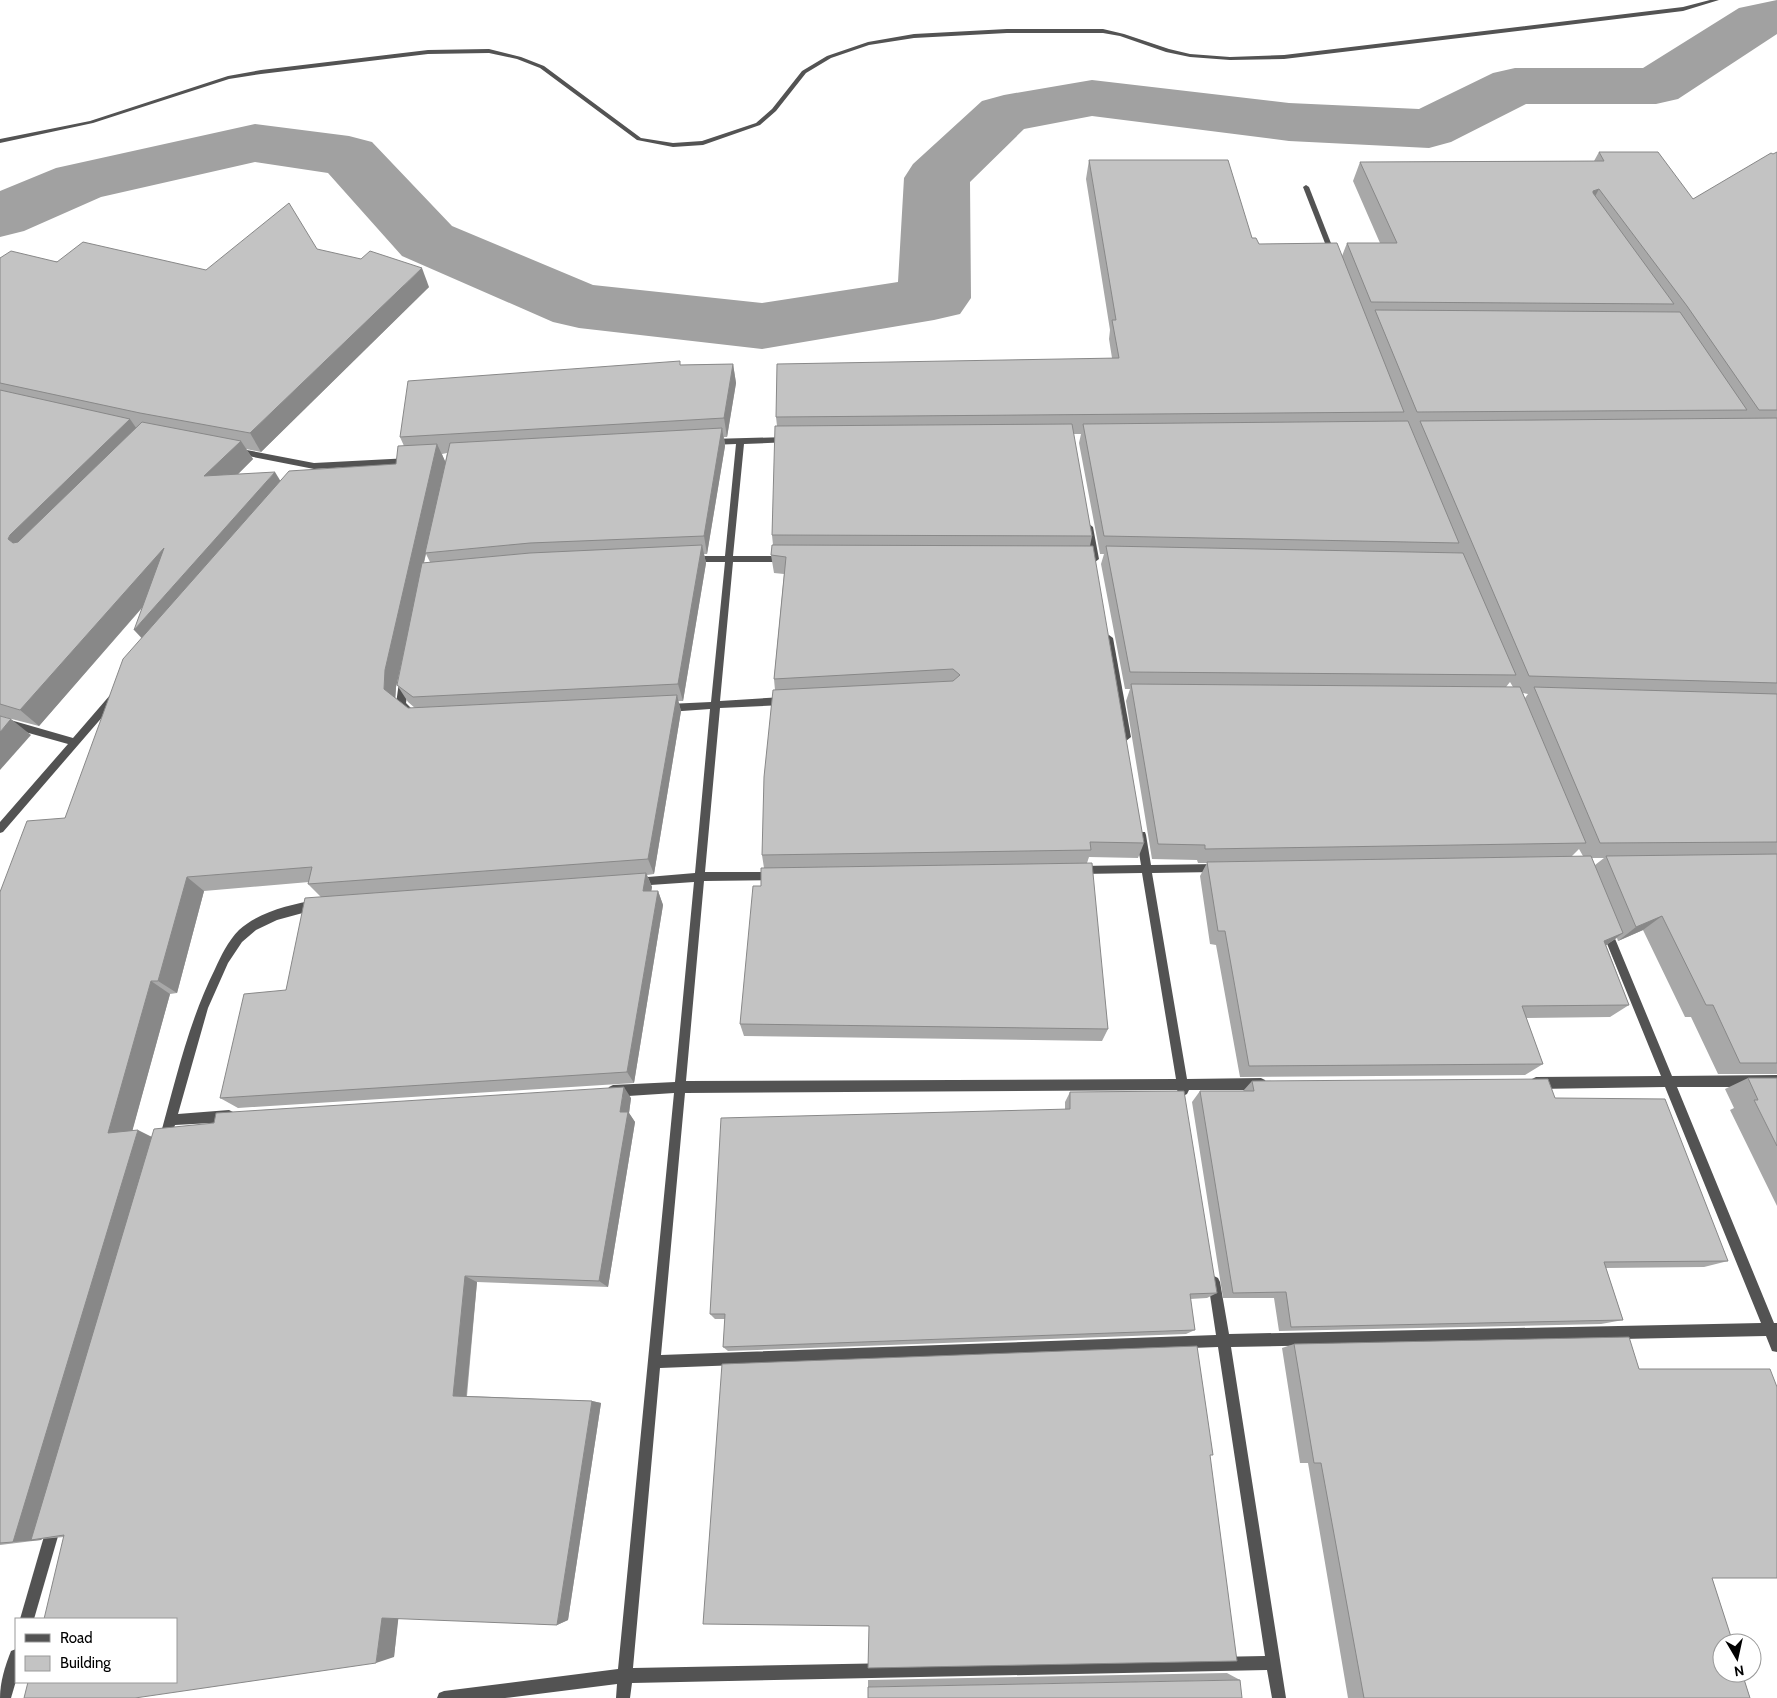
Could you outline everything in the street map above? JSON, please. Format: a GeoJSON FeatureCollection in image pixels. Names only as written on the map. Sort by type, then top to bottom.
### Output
{"type":"FeatureCollection","features":[{"type":"Feature","properties":{"kind":"street"},"geometry":{"type":"LineString","coordinates":[[0,141],[91,122],[228,78],[428,52],[489,51],[542,66],[639,139],[673,145],[703,144],[758,124],[774,110],[804,72],[829,57],[868,44],[914,36],[1007,31],[1103,31],[1118,33],[1176,52],[1206,57],[1284,57],[1683,9],[1716,0]]}},
{"type":"Feature","properties":{"kind":"street"},"geometry":{"type":"LineString","coordinates":[[1306,187],[1338,270]]}},
{"type":"Feature","properties":{"kind":"street"},"geometry":{"type":"LineString","coordinates":[[700,443],[799,440]]}},
{"type":"Feature","properties":{"kind":"street"},"geometry":{"type":"LineString","coordinates":[[623,1698],[740,441]]}},
{"type":"Feature","properties":{"kind":"street"},"geometry":{"type":"LineString","coordinates":[[229,450],[314,466],[422,460]]}},
{"type":"Feature","properties":{"kind":"street"},"geometry":{"type":"LineString","coordinates":[[308,473],[314,466]]}},
{"type":"Feature","properties":{"kind":"street"},"geometry":{"type":"LineString","coordinates":[[1086,513],[1095,562]]}},
{"type":"Feature","properties":{"kind":"street"},"geometry":{"type":"LineString","coordinates":[[679,560],[798,559]]}},
{"type":"Feature","properties":{"kind":"street"},"geometry":{"type":"LineString","coordinates":[[1107,627],[1124,695],[1127,744]]}},
{"type":"Feature","properties":{"kind":"street"},"geometry":{"type":"LineString","coordinates":[[407,668],[402,704],[421,720]]}},
{"type":"Feature","properties":{"kind":"street"},"geometry":{"type":"LineString","coordinates":[[0,829],[120,690]]}},
{"type":"Feature","properties":{"kind":"street"},"geometry":{"type":"LineString","coordinates":[[659,708],[790,701]]}},
{"type":"Feature","properties":{"kind":"street"},"geometry":{"type":"LineString","coordinates":[[0,721],[75,742]]}},
{"type":"Feature","properties":{"kind":"street"},"geometry":{"type":"LineString","coordinates":[[1138,821],[1185,1104]]}},
{"type":"Feature","properties":{"kind":"street"},"geometry":{"type":"LineString","coordinates":[[1066,871],[1224,868]]}},
{"type":"Feature","properties":{"kind":"street"},"geometry":{"type":"LineString","coordinates":[[630,882],[698,877],[788,876]]}},
{"type":"Feature","properties":{"kind":"street"},"geometry":{"type":"LineString","coordinates":[[163,1149],[208,991],[238,938],[271,916],[308,906],[327,904]]}},
{"type":"Feature","properties":{"kind":"street"},"geometry":{"type":"LineString","coordinates":[[1601,918],[1773,1329],[1777,1346]]}},
{"type":"Feature","properties":{"kind":"street"},"geometry":{"type":"LineString","coordinates":[[1520,1083],[1777,1082]]}},
{"type":"Feature","properties":{"kind":"street"},"geometry":{"type":"LineString","coordinates":[[600,1092],[680,1087],[1272,1084]]}},
{"type":"Feature","properties":{"kind":"street"},"geometry":{"type":"LineString","coordinates":[[171,1120],[241,1116]]}},
{"type":"Feature","properties":{"kind":"street"},"geometry":{"type":"LineString","coordinates":[[1212,1271],[1279,1698]]}},
{"type":"Feature","properties":{"kind":"street"},"geometry":{"type":"LineString","coordinates":[[654,1362],[1224,1340],[1773,1329]]}},
{"type":"Feature","properties":{"kind":"street"},"geometry":{"type":"LineString","coordinates":[[27,1618],[58,1514]]}},
{"type":"Feature","properties":{"kind":"street"},"geometry":{"type":"LineString","coordinates":[[4,1698],[15,1660]]}},
{"type":"Feature","properties":{"kind":"street"},"geometry":{"type":"LineString","coordinates":[[444,1698],[625,1676],[1274,1663]]}},
{"type":"Feature","properties":{"kind":"building"},"geometry":{"type":"Polygon","coordinates":[[[1599,152],[1658,152],[1693,199],[1771,153],[1777,152],[1777,410],[1759,410],[1687,306],[1599,189],[1593,191],[1593,193],[1674,304],[1371,302],[1347,243],[1397,243],[1360,162],[1604,161],[1599,152]]]}},
{"type":"Feature","properties":{"kind":"building"},"geometry":{"type":"Polygon","coordinates":[[[1089,160],[1228,160],[1252,238],[1256,238],[1259,244],[1337,243],[1404,412],[776,417],[777,364],[1119,358],[1112,320],[1116,320],[1089,160]]]}},
{"type":"Feature","properties":{"kind":"building"},"geometry":{"type":"Polygon","coordinates":[[[289,203],[317,249],[361,259],[370,251],[422,268],[250,433],[140,413],[0,383],[0,258],[11,251],[57,262],[83,242],[206,270],[289,203]]]}},
{"type":"Feature","properties":{"kind":"building"},"geometry":{"type":"Polygon","coordinates":[[[1375,310],[1680,312],[1747,410],[1417,412],[1375,310]]]}},
{"type":"Feature","properties":{"kind":"building"},"geometry":{"type":"Polygon","coordinates":[[[680,361],[680,365],[733,364],[724,418],[400,437],[408,381],[680,361]]]}},
{"type":"Feature","properties":{"kind":"building"},"geometry":{"type":"Polygon","coordinates":[[[0,390],[130,419],[10,535],[8,539],[13,543],[18,542],[142,422],[241,441],[204,476],[275,472],[134,630],[164,548],[20,710],[0,704],[0,390]]]}},
{"type":"Feature","properties":{"kind":"building"},"geometry":{"type":"Polygon","coordinates":[[[1777,418],[1777,683],[1529,676],[1420,421],[1777,418]]]}},
{"type":"Feature","properties":{"kind":"building"},"geometry":{"type":"Polygon","coordinates":[[[1408,421],[1459,543],[1104,536],[1083,424],[1408,421]]]}},
{"type":"Feature","properties":{"kind":"building"},"geometry":{"type":"Polygon","coordinates":[[[1072,424],[1092,536],[772,535],[775,426],[1072,424]]]}},
{"type":"Feature","properties":{"kind":"building"},"geometry":{"type":"Polygon","coordinates":[[[722,428],[704,536],[530,543],[425,553],[450,443],[722,428]]]}},
{"type":"Feature","properties":{"kind":"building"},"geometry":{"type":"Polygon","coordinates":[[[437,444],[385,670],[384,689],[408,708],[677,695],[648,859],[308,884],[312,867],[187,877],[158,981],[151,981],[108,1133],[138,1130],[13,1542],[0,1543],[0,892],[27,821],[65,818],[123,659],[289,471],[396,464],[398,446],[437,444]]]}},
{"type":"Feature","properties":{"kind":"building"},"geometry":{"type":"Polygon","coordinates":[[[702,545],[678,684],[413,697],[397,685],[422,563],[530,553],[702,545]]]}},
{"type":"Feature","properties":{"kind":"building"},"geometry":{"type":"Polygon","coordinates":[[[772,545],[1093,546],[1144,843],[1090,842],[1091,850],[762,855],[764,777],[773,690],[953,681],[960,675],[953,669],[774,679],[786,557],[771,555],[772,545]]]}},
{"type":"Feature","properties":{"kind":"building"},"geometry":{"type":"Polygon","coordinates":[[[1106,546],[1463,553],[1516,675],[1130,672],[1106,546]]]}},
{"type":"Feature","properties":{"kind":"building"},"geometry":{"type":"Polygon","coordinates":[[[1131,684],[1520,687],[1586,843],[1205,849],[1205,845],[1158,844],[1131,684]]]}},
{"type":"Feature","properties":{"kind":"building"},"geometry":{"type":"Polygon","coordinates":[[[1534,687],[1777,694],[1777,842],[1600,843],[1534,687]]]}},
{"type":"Feature","properties":{"kind":"building"},"geometry":{"type":"Polygon","coordinates":[[[0,716],[11,719],[0,732],[0,716]]]}},
{"type":"Feature","properties":{"kind":"building"},"geometry":{"type":"Polygon","coordinates":[[[1777,854],[1777,1063],[1740,1063],[1713,1005],[1706,1005],[1662,916],[1636,927],[1606,856],[1777,854]]]}},
{"type":"Feature","properties":{"kind":"building"},"geometry":{"type":"Polygon","coordinates":[[[1591,856],[1623,933],[1604,941],[1629,1005],[1522,1006],[1543,1064],[1249,1066],[1225,931],[1218,931],[1207,862],[1591,856]]]}},
{"type":"Feature","properties":{"kind":"building"},"geometry":{"type":"Polygon","coordinates":[[[1092,863],[1108,1029],[740,1024],[753,886],[761,886],[761,868],[1092,863]]]}},
{"type":"Feature","properties":{"kind":"building"},"geometry":{"type":"Polygon","coordinates":[[[646,873],[643,891],[658,891],[627,1072],[220,1098],[244,994],[286,990],[305,898],[646,873]]]}},
{"type":"Feature","properties":{"kind":"building"},"geometry":{"type":"Polygon","coordinates":[[[1748,1078],[1777,1078],[1777,1146],[1754,1100],[1758,1100],[1748,1078]]]}},
{"type":"Feature","properties":{"kind":"building"},"geometry":{"type":"Polygon","coordinates":[[[1548,1079],[1555,1098],[1665,1099],[1728,1261],[1604,1262],[1623,1320],[1291,1327],[1286,1292],[1233,1293],[1200,1091],[1254,1091],[1252,1081],[1548,1079]]]}},
{"type":"Feature","properties":{"kind":"building"},"geometry":{"type":"Polygon","coordinates":[[[624,1087],[620,1112],[628,1112],[599,1281],[465,1276],[453,1396],[592,1401],[557,1625],[382,1618],[376,1663],[135,1698],[24,1698],[28,1683],[178,1683],[178,1618],[44,1618],[64,1535],[31,1540],[154,1129],[214,1123],[216,1113],[624,1087]]]}},
{"type":"Feature","properties":{"kind":"building"},"geometry":{"type":"Polygon","coordinates":[[[1184,1091],[1217,1293],[1190,1294],[1195,1330],[723,1347],[725,1314],[710,1314],[721,1118],[1070,1109],[1070,1092],[1184,1091]]]}},
{"type":"Feature","properties":{"kind":"building"},"geometry":{"type":"Polygon","coordinates":[[[1629,1337],[1639,1369],[1770,1369],[1777,1387],[1777,1578],[1712,1578],[1730,1633],[1712,1633],[1712,1683],[1745,1683],[1750,1698],[1364,1698],[1321,1463],[1314,1463],[1294,1344],[1629,1337]]]}},
{"type":"Feature","properties":{"kind":"building"},"geometry":{"type":"Polygon","coordinates":[[[1197,1346],[1213,1455],[1210,1455],[1237,1661],[868,1668],[869,1626],[703,1624],[722,1364],[1197,1346]]]}},
{"type":"Feature","properties":{"kind":"building"},"geometry":{"type":"Polygon","coordinates":[[[1240,1680],[1242,1698],[868,1698],[868,1687],[1240,1680]]]}},
{"type":"Feature","properties":{"kind":"waterway"},"geometry":{"type":"LineString","coordinates":[[0,216],[80,182],[255,143],[349,156],[427,241],[579,306],[762,326],[934,298],[937,178],[1004,114],[1092,98],[1289,122],[1429,129],[1515,86],[1656,86],[1759,20],[1777,17]]}}]}
